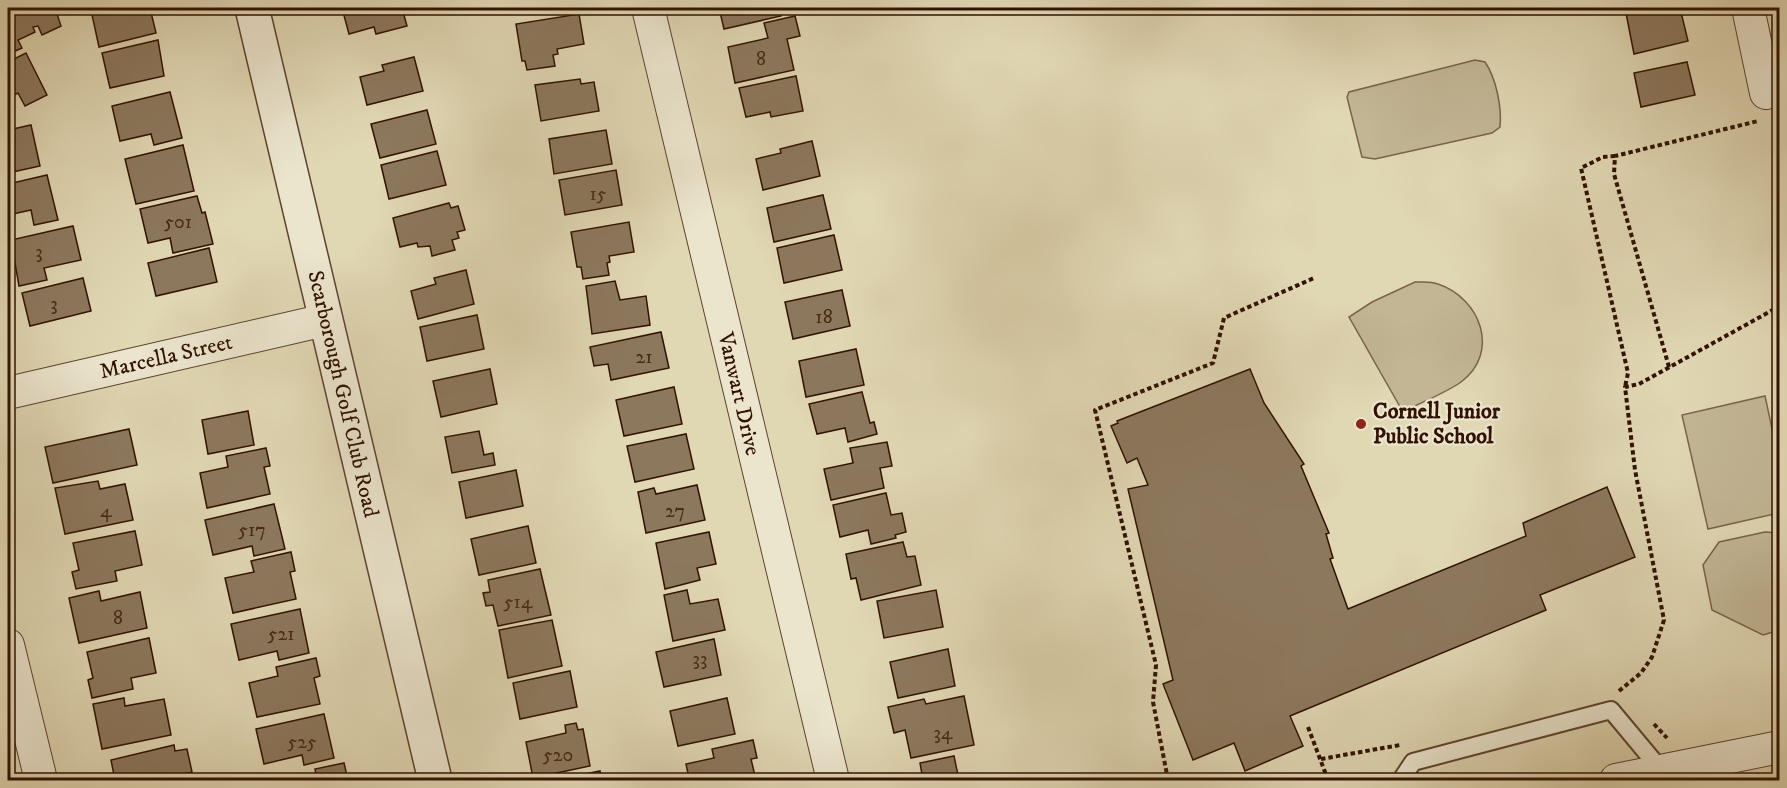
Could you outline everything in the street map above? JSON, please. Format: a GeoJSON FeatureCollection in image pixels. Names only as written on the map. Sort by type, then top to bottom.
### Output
{"type":"FeatureCollection","features":[{"type":"Feature","properties":{"kind":"street","name":"Scarborough Golf Club Road"},"geometry":{"type":"LineString","coordinates":[[252,8],[435,780]]}},
{"type":"Feature","properties":{"kind":"street","name":"Vanwart Drive"},"geometry":{"type":"LineString","coordinates":[[648,8],[833,780]]}},
{"type":"Feature","properties":{"kind":"street"},"geometry":{"type":"LineString","coordinates":[[1748,8],[1763,107]]}},
{"type":"Feature","properties":{"kind":"street","name":"Marcella Street"},"geometry":{"type":"LineString","coordinates":[[8,393],[325,320]]}},
{"type":"Feature","properties":{"kind":"street"},"geometry":{"type":"LineString","coordinates":[[8,645],[40,780]]}},
{"type":"Feature","properties":{"kind":"street"},"geometry":{"type":"LineString","coordinates":[[1616,780],[1779,747]]}},
{"type":"Feature","properties":{"kind":"lane"},"geometry":{"type":"LineString","coordinates":[[1401,780],[1413,762],[1611,710],[1661,770]]}},
{"type":"Feature","properties":{"kind":"path"},"geometry":{"type":"LineString","coordinates":[[1611,710],[1611,697],[1641,674],[1652,657],[1664,620],[1635,470],[1625,387],[1628,373],[1581,168],[1603,157],[1615,156],[1763,107]]}},
{"type":"Feature","properties":{"kind":"path"},"geometry":{"type":"LineString","coordinates":[[1615,156],[1614,174],[1669,367]]}},
{"type":"Feature","properties":{"kind":"path"},"geometry":{"type":"LineString","coordinates":[[1168,780],[1153,702],[1156,665],[1095,410],[1213,363],[1224,318],[1314,278]]}},
{"type":"Feature","properties":{"kind":"path"},"geometry":{"type":"LineString","coordinates":[[1625,387],[1640,384],[1779,306]]}},
{"type":"Feature","properties":{"kind":"path"},"geometry":{"type":"LineString","coordinates":[[1308,727],[1329,780]]}},
{"type":"Feature","properties":{"kind":"shaded area"},"geometry":{"type":"Polygon","coordinates":[[[1475,60],[1485,62],[1495,84],[1499,102],[1500,127],[1492,133],[1375,159],[1362,157],[1347,97],[1349,92],[1475,60]]]}},
{"type":"Feature","properties":{"kind":"shaded area"},"geometry":{"type":"Polygon","coordinates":[[[1415,282],[1438,284],[1453,291],[1465,301],[1480,327],[1482,342],[1480,356],[1473,370],[1461,382],[1403,412],[1349,317],[1372,302],[1415,282]]]}},
{"type":"Feature","properties":{"kind":"shaded area"},"geometry":{"type":"Polygon","coordinates":[[[1765,396],[1779,461],[1779,513],[1708,529],[1682,415],[1765,396]]]}},
{"type":"Feature","properties":{"kind":"shaded area"},"geometry":{"type":"Polygon","coordinates":[[[1765,532],[1779,533],[1780,630],[1763,635],[1712,610],[1703,565],[1719,542],[1765,532]]]}},
{"type":"Feature","properties":{"kind":"building"},"geometry":{"type":"Polygon","coordinates":[[[8,8],[23,8],[26,13],[55,8],[61,26],[42,35],[38,26],[33,27],[35,32],[18,40],[22,48],[8,54],[8,8]]]}},
{"type":"Feature","properties":{"kind":"building"},"geometry":{"type":"Polygon","coordinates":[[[150,8],[156,33],[99,47],[91,10],[150,8]]]}},
{"type":"Feature","properties":{"kind":"building"},"geometry":{"type":"Polygon","coordinates":[[[342,8],[402,8],[407,26],[376,34],[374,27],[349,34],[342,8]]]}},
{"type":"Feature","properties":{"kind":"building"},"geometry":{"type":"Polygon","coordinates":[[[719,8],[779,8],[781,16],[724,29],[719,8]]]}},
{"type":"Feature","properties":{"kind":"building"},"geometry":{"type":"Polygon","coordinates":[[[1625,8],[1680,8],[1688,41],[1634,54],[1625,8]]]}},
{"type":"Feature","properties":{"kind":"building"},"geometry":{"type":"Polygon","coordinates":[[[579,14],[584,44],[557,49],[558,54],[553,55],[555,66],[527,70],[525,61],[522,61],[516,24],[579,14]]]}},
{"type":"Feature","properties":{"kind":"building"},"geometry":{"type":"Polygon","coordinates":[[[795,16],[800,36],[787,39],[794,70],[735,83],[728,47],[768,38],[764,23],[795,16]]]}},
{"type":"Feature","properties":{"kind":"building"},"geometry":{"type":"Polygon","coordinates":[[[158,40],[164,76],[110,88],[102,53],[158,40]]]}},
{"type":"Feature","properties":{"kind":"building"},"geometry":{"type":"Polygon","coordinates":[[[26,53],[47,95],[25,106],[18,93],[8,98],[8,62],[26,53]]]}},
{"type":"Feature","properties":{"kind":"building"},"geometry":{"type":"Polygon","coordinates":[[[414,57],[423,91],[367,105],[360,77],[384,71],[382,65],[414,57]]]}},
{"type":"Feature","properties":{"kind":"building"},"geometry":{"type":"Polygon","coordinates":[[[1687,62],[1695,95],[1641,107],[1634,73],[1687,62]]]}},
{"type":"Feature","properties":{"kind":"building"},"geometry":{"type":"Polygon","coordinates":[[[796,76],[803,111],[771,117],[770,112],[746,117],[739,88],[796,76]]]}},
{"type":"Feature","properties":{"kind":"building"},"geometry":{"type":"Polygon","coordinates":[[[580,79],[581,84],[594,82],[599,111],[541,121],[535,85],[580,79]]]}},
{"type":"Feature","properties":{"kind":"building"},"geometry":{"type":"Polygon","coordinates":[[[170,92],[182,138],[154,145],[151,134],[120,141],[112,106],[170,92]]]}},
{"type":"Feature","properties":{"kind":"building"},"geometry":{"type":"Polygon","coordinates":[[[427,110],[436,144],[380,158],[371,124],[427,110]]]}},
{"type":"Feature","properties":{"kind":"building"},"geometry":{"type":"Polygon","coordinates":[[[31,125],[40,166],[8,173],[8,130],[31,125]]]}},
{"type":"Feature","properties":{"kind":"building"},"geometry":{"type":"Polygon","coordinates":[[[606,130],[612,164],[554,174],[549,139],[606,130]]]}},
{"type":"Feature","properties":{"kind":"building"},"geometry":{"type":"Polygon","coordinates":[[[812,141],[820,176],[763,190],[756,159],[781,153],[780,149],[812,141]]]}},
{"type":"Feature","properties":{"kind":"building"},"geometry":{"type":"Polygon","coordinates":[[[183,145],[194,191],[136,204],[125,159],[183,145]]]}},
{"type":"Feature","properties":{"kind":"building"},"geometry":{"type":"Polygon","coordinates":[[[437,151],[446,185],[389,199],[381,165],[437,151]]]}},
{"type":"Feature","properties":{"kind":"building"},"geometry":{"type":"Polygon","coordinates":[[[616,170],[622,205],[565,215],[559,180],[616,170]]]}},
{"type":"Feature","properties":{"kind":"building"},"geometry":{"type":"Polygon","coordinates":[[[47,175],[58,220],[34,225],[31,210],[8,215],[8,184],[47,175]]]}},
{"type":"Feature","properties":{"kind":"building"},"geometry":{"type":"Polygon","coordinates":[[[823,195],[831,229],[774,242],[767,208],[823,195]]]}},
{"type":"Feature","properties":{"kind":"building"},"geometry":{"type":"Polygon","coordinates":[[[197,196],[202,213],[205,212],[213,244],[173,253],[170,238],[148,243],[140,209],[197,196]]]}},
{"type":"Feature","properties":{"kind":"building"},"geometry":{"type":"Polygon","coordinates":[[[449,203],[451,208],[458,206],[465,230],[457,232],[459,238],[452,240],[455,250],[432,256],[430,246],[418,247],[417,243],[400,247],[393,218],[449,203]]]}},
{"type":"Feature","properties":{"kind":"building"},"geometry":{"type":"Polygon","coordinates":[[[629,222],[634,252],[609,256],[610,262],[607,263],[609,275],[583,279],[581,267],[577,267],[571,232],[629,222]]]}},
{"type":"Feature","properties":{"kind":"building"},"geometry":{"type":"Polygon","coordinates":[[[73,226],[81,260],[44,268],[47,280],[19,286],[11,240],[73,226]]]}},
{"type":"Feature","properties":{"kind":"building"},"geometry":{"type":"Polygon","coordinates":[[[834,235],[842,270],[784,283],[777,248],[834,235]]]}},
{"type":"Feature","properties":{"kind":"building"},"geometry":{"type":"Polygon","coordinates":[[[209,248],[217,282],[156,296],[148,263],[209,248]]]}},
{"type":"Feature","properties":{"kind":"building"},"geometry":{"type":"Polygon","coordinates":[[[466,270],[474,304],[418,319],[411,291],[436,284],[434,278],[466,270]]]}},
{"type":"Feature","properties":{"kind":"building"},"geometry":{"type":"Polygon","coordinates":[[[83,278],[91,311],[30,326],[22,293],[83,278]]]}},
{"type":"Feature","properties":{"kind":"building"},"geometry":{"type":"Polygon","coordinates":[[[615,281],[620,300],[646,296],[650,325],[592,334],[586,286],[615,281]]]}},
{"type":"Feature","properties":{"kind":"building"},"geometry":{"type":"Polygon","coordinates":[[[842,290],[850,326],[793,339],[785,302],[842,290]]]}},
{"type":"Feature","properties":{"kind":"building"},"geometry":{"type":"Polygon","coordinates":[[[477,315],[484,349],[427,361],[420,327],[477,315]]]}},
{"type":"Feature","properties":{"kind":"building"},"geometry":{"type":"Polygon","coordinates":[[[661,332],[669,368],[611,380],[608,364],[594,366],[590,347],[661,332]]]}},
{"type":"Feature","properties":{"kind":"building"},"geometry":{"type":"Polygon","coordinates":[[[856,349],[864,385],[806,397],[799,361],[856,349]]]}},
{"type":"Feature","properties":{"kind":"building"},"geometry":{"type":"Polygon","coordinates":[[[490,369],[497,404],[441,417],[433,381],[490,369]]]}},
{"type":"Feature","properties":{"kind":"building"},"geometry":{"type":"Polygon","coordinates":[[[1250,369],[1264,403],[1304,464],[1301,466],[1329,533],[1326,534],[1333,558],[1330,559],[1348,609],[1526,536],[1523,523],[1607,487],[1635,557],[1540,595],[1546,610],[1290,716],[1303,746],[1245,771],[1234,743],[1193,760],[1163,684],[1173,680],[1128,489],[1148,485],[1137,458],[1127,463],[1111,426],[1118,423],[1117,421],[1250,369]]]}},
{"type":"Feature","properties":{"kind":"building"},"geometry":{"type":"Polygon","coordinates":[[[674,387],[682,424],[624,436],[616,400],[674,387]]]}},
{"type":"Feature","properties":{"kind":"building"},"geometry":{"type":"Polygon","coordinates":[[[862,392],[870,423],[874,422],[877,434],[848,442],[845,428],[817,434],[809,404],[862,392]]]}},
{"type":"Feature","properties":{"kind":"building"},"geometry":{"type":"Polygon","coordinates":[[[248,411],[254,445],[208,454],[202,420],[248,411]]]}},
{"type":"Feature","properties":{"kind":"building"},"geometry":{"type":"Polygon","coordinates":[[[129,429],[137,465],[53,483],[45,447],[129,429]]]}},
{"type":"Feature","properties":{"kind":"building"},"geometry":{"type":"Polygon","coordinates":[[[479,431],[484,455],[493,453],[495,465],[452,473],[445,437],[479,431]]]}},
{"type":"Feature","properties":{"kind":"building"},"geometry":{"type":"Polygon","coordinates":[[[686,434],[694,469],[635,482],[627,446],[686,434]]]}},
{"type":"Feature","properties":{"kind":"building"},"geometry":{"type":"Polygon","coordinates":[[[887,442],[892,466],[880,468],[884,488],[831,500],[824,469],[853,463],[850,448],[887,442]]]}},
{"type":"Feature","properties":{"kind":"building"},"geometry":{"type":"Polygon","coordinates":[[[266,448],[270,466],[264,467],[270,494],[207,508],[200,473],[228,467],[226,456],[266,448]]]}},
{"type":"Feature","properties":{"kind":"building"},"geometry":{"type":"Polygon","coordinates":[[[516,470],[523,506],[466,518],[459,482],[516,470]]]}},
{"type":"Feature","properties":{"kind":"building"},"geometry":{"type":"Polygon","coordinates":[[[98,481],[100,489],[125,484],[133,520],[65,534],[55,488],[98,481]]]}},
{"type":"Feature","properties":{"kind":"building"},"geometry":{"type":"Polygon","coordinates":[[[697,485],[705,520],[646,533],[638,492],[654,488],[656,494],[697,485]]]}},
{"type":"Feature","properties":{"kind":"building"},"geometry":{"type":"Polygon","coordinates":[[[886,493],[891,515],[902,513],[906,532],[895,535],[896,538],[871,544],[868,530],[840,537],[833,505],[886,493]]]}},
{"type":"Feature","properties":{"kind":"building"},"geometry":{"type":"Polygon","coordinates":[[[274,504],[285,549],[254,556],[252,546],[213,555],[205,520],[274,504]]]}},
{"type":"Feature","properties":{"kind":"building"},"geometry":{"type":"Polygon","coordinates":[[[528,526],[536,563],[479,575],[471,539],[528,526]]]}},
{"type":"Feature","properties":{"kind":"building"},"geometry":{"type":"Polygon","coordinates":[[[135,531],[142,565],[115,571],[117,581],[76,589],[72,572],[79,570],[73,543],[135,531]]]}},
{"type":"Feature","properties":{"kind":"building"},"geometry":{"type":"Polygon","coordinates":[[[709,532],[716,564],[697,568],[700,580],[665,589],[656,543],[709,532]]]}},
{"type":"Feature","properties":{"kind":"building"},"geometry":{"type":"Polygon","coordinates":[[[903,542],[907,557],[915,556],[921,585],[861,600],[856,578],[851,579],[846,554],[903,542]]]}},
{"type":"Feature","properties":{"kind":"building"},"geometry":{"type":"Polygon","coordinates":[[[291,552],[295,571],[290,572],[296,599],[233,613],[225,578],[254,572],[251,561],[291,552]]]}},
{"type":"Feature","properties":{"kind":"building"},"geometry":{"type":"Polygon","coordinates":[[[540,569],[551,615],[498,626],[493,605],[486,606],[483,593],[490,592],[488,580],[540,569]]]}},
{"type":"Feature","properties":{"kind":"building"},"geometry":{"type":"Polygon","coordinates":[[[687,590],[690,604],[718,599],[725,630],[673,641],[664,595],[687,590]]]}},
{"type":"Feature","properties":{"kind":"building"},"geometry":{"type":"Polygon","coordinates":[[[936,590],[943,627],[884,638],[877,601],[936,590]]]}},
{"type":"Feature","properties":{"kind":"building"},"geometry":{"type":"Polygon","coordinates":[[[99,591],[101,601],[140,592],[147,628],[79,643],[69,598],[99,591]]]}},
{"type":"Feature","properties":{"kind":"building"},"geometry":{"type":"Polygon","coordinates":[[[300,609],[309,653],[279,660],[277,651],[239,660],[231,624],[300,609]]]}},
{"type":"Feature","properties":{"kind":"building"},"geometry":{"type":"Polygon","coordinates":[[[552,620],[562,666],[508,678],[499,630],[552,620]]]}},
{"type":"Feature","properties":{"kind":"building"},"geometry":{"type":"Polygon","coordinates":[[[149,638],[156,673],[131,678],[133,689],[92,698],[88,680],[93,678],[87,652],[149,638]]]}},
{"type":"Feature","properties":{"kind":"building"},"geometry":{"type":"Polygon","coordinates":[[[714,639],[721,675],[664,687],[656,652],[714,639]]]}},
{"type":"Feature","properties":{"kind":"building"},"geometry":{"type":"Polygon","coordinates":[[[948,649],[955,686],[898,698],[890,662],[948,649]]]}},
{"type":"Feature","properties":{"kind":"building"},"geometry":{"type":"Polygon","coordinates":[[[316,658],[320,676],[314,678],[320,704],[257,717],[249,683],[278,676],[276,667],[316,658]]]}},
{"type":"Feature","properties":{"kind":"building"},"geometry":{"type":"Polygon","coordinates":[[[570,671],[577,707],[520,719],[513,683],[570,671]]]}},
{"type":"Feature","properties":{"kind":"building"},"geometry":{"type":"Polygon","coordinates":[[[964,696],[974,745],[911,758],[905,730],[894,733],[888,707],[924,699],[926,704],[964,696]]]}},
{"type":"Feature","properties":{"kind":"building"},"geometry":{"type":"Polygon","coordinates":[[[124,698],[125,706],[164,699],[171,735],[102,749],[93,704],[124,698]]]}},
{"type":"Feature","properties":{"kind":"building"},"geometry":{"type":"Polygon","coordinates":[[[727,698],[735,734],[678,746],[670,711],[727,698]]]}},
{"type":"Feature","properties":{"kind":"building"},"geometry":{"type":"Polygon","coordinates":[[[324,714],[334,758],[304,765],[302,755],[264,764],[256,729],[324,714]]]}},
{"type":"Feature","properties":{"kind":"building"},"geometry":{"type":"Polygon","coordinates":[[[576,723],[578,730],[583,729],[590,766],[533,778],[526,742],[566,733],[565,725],[576,723]]]}},
{"type":"Feature","properties":{"kind":"building"},"geometry":{"type":"Polygon","coordinates":[[[753,740],[757,758],[751,759],[756,780],[678,780],[689,778],[686,764],[714,758],[712,749],[753,740]]]}},
{"type":"Feature","properties":{"kind":"building"},"geometry":{"type":"Polygon","coordinates":[[[174,745],[175,751],[187,749],[192,772],[181,775],[181,780],[115,780],[111,760],[174,745]]]}},
{"type":"Feature","properties":{"kind":"building"},"geometry":{"type":"Polygon","coordinates":[[[954,756],[959,780],[923,780],[920,763],[954,756]]]}},
{"type":"Feature","properties":{"kind":"building"},"geometry":{"type":"Polygon","coordinates":[[[344,763],[348,780],[317,780],[315,769],[344,763]]]}},
{"type":"Feature","properties":{"kind":"building"},"geometry":{"type":"Polygon","coordinates":[[[600,771],[602,780],[557,780],[600,771]]]}},
{"type":"Feature","properties":{"kind":"building"},"geometry":{"type":"Polygon","coordinates":[[[976,777],[977,780],[959,780],[976,777]]]}},
{"type":"Feature","properties":{"kind":"place","name":"Cornell Junior Public School"},"geometry":{"type":"Point","coordinates":[1361,424]}}]}
